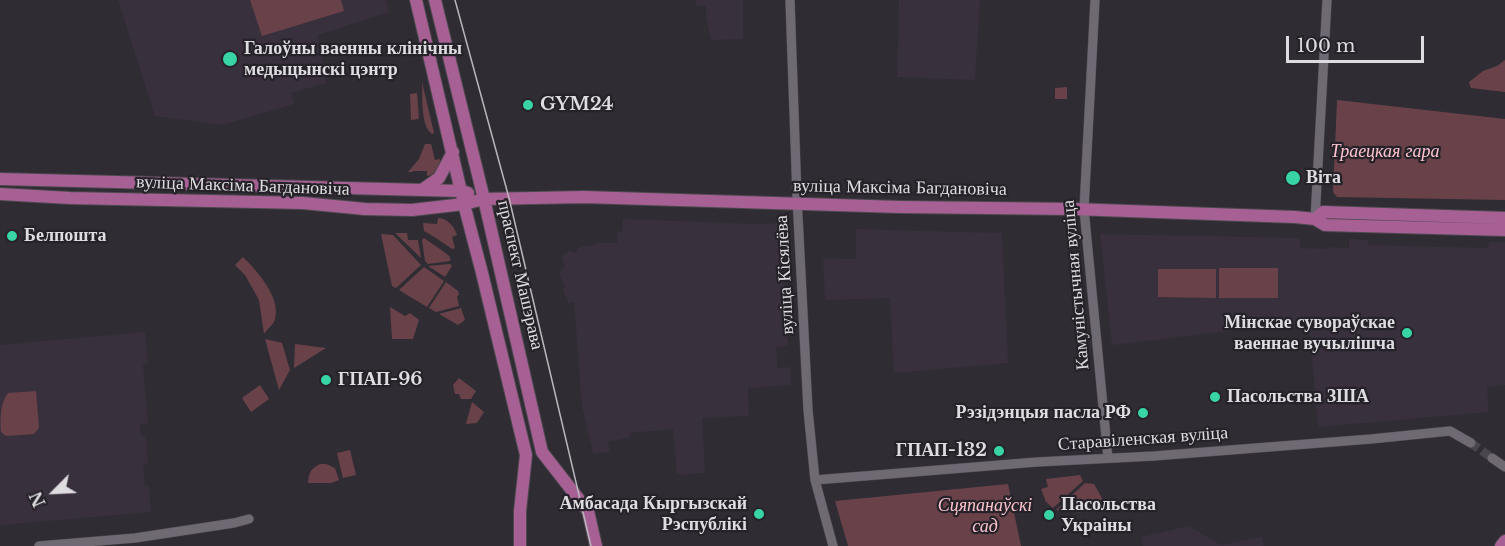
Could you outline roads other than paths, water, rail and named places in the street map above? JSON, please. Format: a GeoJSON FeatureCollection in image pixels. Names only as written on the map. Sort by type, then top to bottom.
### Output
{"type":"FeatureCollection","features":[{"type":"Feature","properties":{"kind":"main road","name":"праспект Машэрава"},"geometry":{"type":"LineString","coordinates":[[416,0],[526,455],[520,512],[520,546]]}},
{"type":"Feature","properties":{"kind":"main road","name":"праспект Машэрава"},"geometry":{"type":"LineString","coordinates":[[435,0],[484,199],[542,452],[588,511],[596,546]]}},
{"type":"Feature","properties":{"kind":"main road"},"geometry":{"type":"LineString","coordinates":[[423,190],[439,178],[453,152]]}},
{"type":"Feature","properties":{"kind":"main road","name":"вуліца Максіма Багдановіча"},"geometry":{"type":"LineString","coordinates":[[0,179],[462,191],[484,199]]}},
{"type":"Feature","properties":{"kind":"main road"},"geometry":{"type":"LineString","coordinates":[[178,184],[172,188],[171,192],[174,198],[180,201]]}},
{"type":"Feature","properties":{"kind":"main road","name":"вуліца Максіма Багдановіча"},"geometry":{"type":"LineString","coordinates":[[0,194],[180,201],[303,202],[365,209],[412,210],[464,204],[484,199],[595,197],[900,207],[1083,209],[1296,217],[1315,219],[1325,225],[1505,230]]}},
{"type":"Feature","properties":{"kind":"main road","name":"вуліца Максіма Багдановіча"},"geometry":{"type":"LineString","coordinates":[[1315,219],[1323,212],[1505,218]]}},
{"type":"Feature","properties":{"kind":"main road"},"geometry":{"type":"LineString","coordinates":[[524,448],[540,444]]}},
{"type":"Feature","properties":{"kind":"main road"},"geometry":{"type":"LineString","coordinates":[[1502,546],[1505,541]]}},
{"type":"Feature","properties":{"kind":"street","name":"вуліца Кісялёва"},"geometry":{"type":"LineString","coordinates":[[790,0],[808,410],[815,480],[833,546]]}},
{"type":"Feature","properties":{"kind":"street","name":"Камуністычная вуліца"},"geometry":{"type":"LineString","coordinates":[[1095,0],[1083,209],[1108,458]]}},
{"type":"Feature","properties":{"kind":"street"},"geometry":{"type":"LineString","coordinates":[[1315,219],[1327,0]]}},
{"type":"Feature","properties":{"kind":"street","name":"Старавіленская вуліца"},"geometry":{"type":"LineString","coordinates":[[815,480],[1371,439],[1450,431],[1471,443]]}},
{"type":"Feature","properties":{"kind":"street"},"geometry":{"type":"LineString","coordinates":[[1492,458],[1505,467]]}},
{"type":"Feature","properties":{"kind":"street"},"geometry":{"type":"LineString","coordinates":[[39,546],[135,538],[249,519]]}},
{"type":"Feature","properties":{"kind":"tunnel"},"geometry":{"type":"LineString","coordinates":[[1471,443],[1492,458]]}},
{"type":"Feature","properties":{"kind":"tram line"},"geometry":{"type":"LineString","coordinates":[[455,0],[509,198],[591,546]]}},
{"type":"Feature","properties":{"kind":"place","name":"Галоўны ваенны клінічны медыцынскі цэнтр"},"geometry":{"type":"Point","coordinates":[230,59]}},
{"type":"Feature","properties":{"kind":"place","name":"GYM24"},"geometry":{"type":"Point","coordinates":[528,105]}},
{"type":"Feature","properties":{"kind":"place","name":"Віта"},"geometry":{"type":"Point","coordinates":[1293,178]}},
{"type":"Feature","properties":{"kind":"place","name":"Белпошта"},"geometry":{"type":"Point","coordinates":[12,236]}},
{"type":"Feature","properties":{"kind":"place","name":"Мінскае сувораўскае ваеннае вучылішча"},"geometry":{"type":"Point","coordinates":[1407,333]}},
{"type":"Feature","properties":{"kind":"place","name":"ГПАП-96"},"geometry":{"type":"Point","coordinates":[326,380]}},
{"type":"Feature","properties":{"kind":"place","name":"Пасольства ЗША"},"geometry":{"type":"Point","coordinates":[1215,397]}},
{"type":"Feature","properties":{"kind":"place","name":"Рэзідэнцыя пасла РФ"},"geometry":{"type":"Point","coordinates":[1143,413]}},
{"type":"Feature","properties":{"kind":"place","name":"ГПАП-132"},"geometry":{"type":"Point","coordinates":[999,451]}},
{"type":"Feature","properties":{"kind":"place","name":"Амбасада Кыргызскай Рэспублікі"},"geometry":{"type":"Point","coordinates":[759,514]}},
{"type":"Feature","properties":{"kind":"place","name":"Пасольства Украіны"},"geometry":{"type":"Point","coordinates":[1049,515]}},
{"type":"Feature","properties":{"kind":"park label","name":"Траецкая гара"},"geometry":{"type":"Point","coordinates":[1385,152]}},
{"type":"Feature","properties":{"kind":"park label","name":"Сцяпанаўскі сад"},"geometry":{"type":"Point","coordinates":[985,516]}}]}
